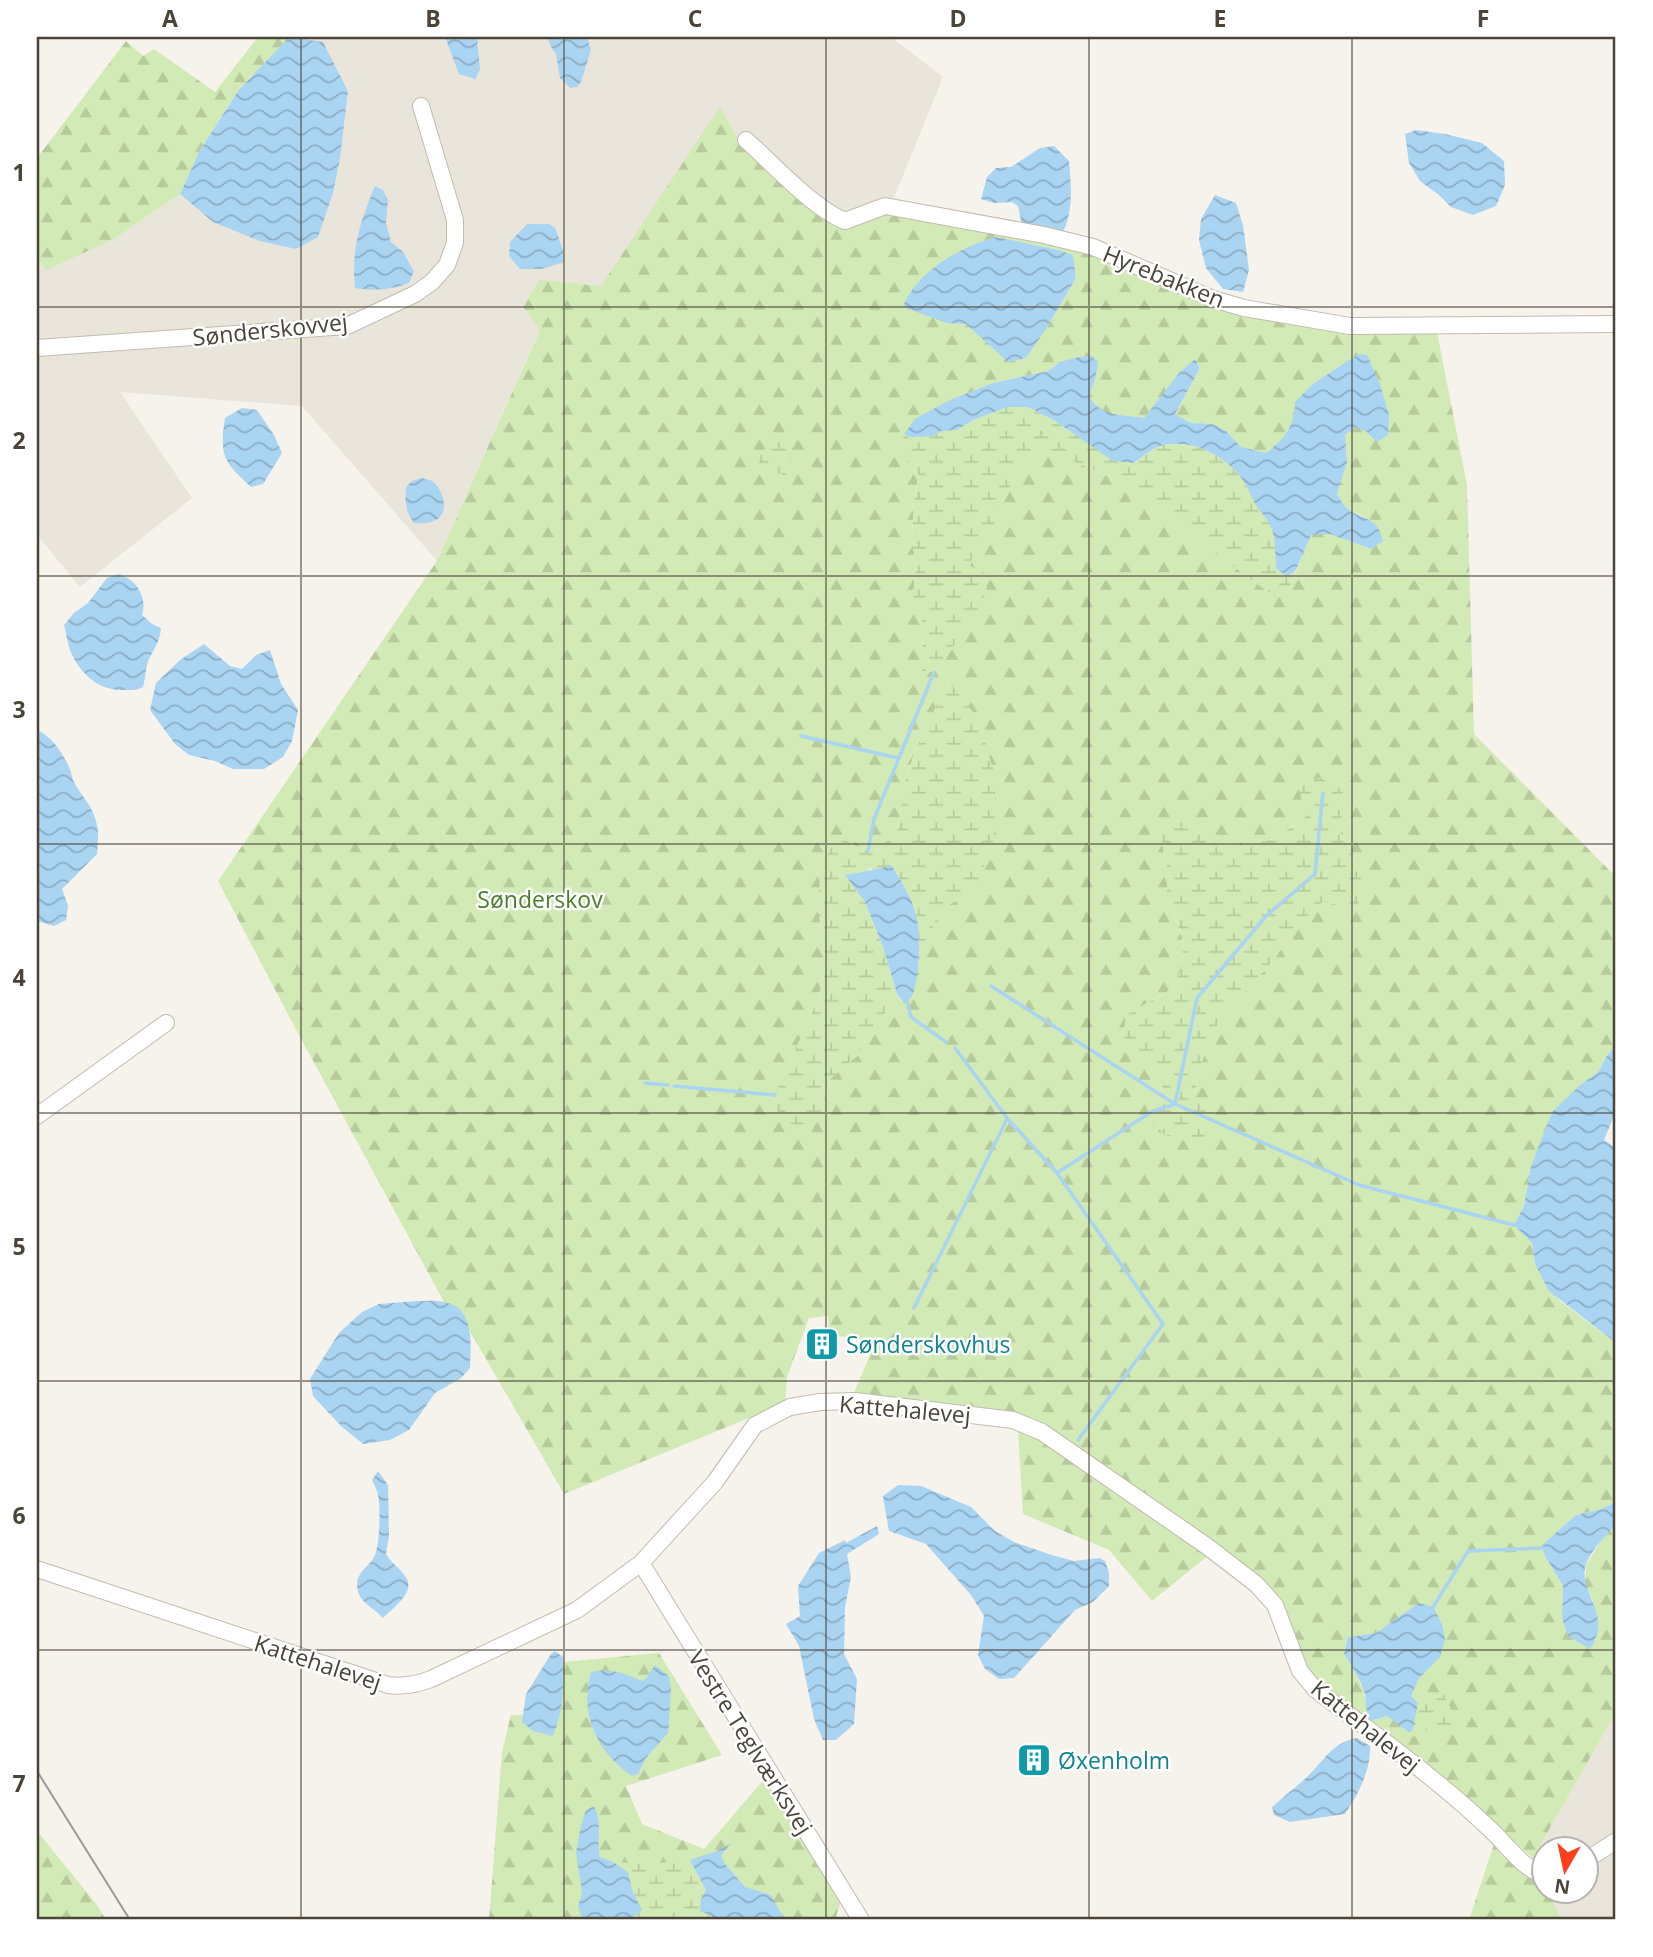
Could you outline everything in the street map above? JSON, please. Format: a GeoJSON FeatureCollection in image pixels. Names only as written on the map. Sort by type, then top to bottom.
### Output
{"type":"FeatureCollection","features":[{"type":"Feature","properties":{"kind":"street","name":"Sønderskovvej"},"geometry":{"type":"LineString","coordinates":[[37,348],[347,326],[415,294],[432,282],[447,265],[455,243],[455,220],[421,106]]}},
{"type":"Feature","properties":{"kind":"street","name":"Hyrebakken"},"geometry":{"type":"LineString","coordinates":[[746,139],[816,203],[832,216],[845,221],[885,206],[1044,235],[1093,247],[1213,299],[1244,308],[1350,327],[1616,324]]}},
{"type":"Feature","properties":{"kind":"street"},"geometry":{"type":"LineString","coordinates":[[37,1116],[166,1023]]}},
{"type":"Feature","properties":{"kind":"street","name":"Kattehalevej"},"geometry":{"type":"LineString","coordinates":[[37,1569],[388,1685],[402,1687],[431,1679],[577,1610],[641,1563],[715,1482],[755,1424],[790,1407],[820,1402],[855,1401],[1013,1420],[1042,1432],[1208,1547],[1256,1584],[1275,1605],[1300,1671],[1315,1689],[1475,1814],[1530,1867]]}},
{"type":"Feature","properties":{"kind":"street","name":"Vestre Teglværksvej"},"geometry":{"type":"LineString","coordinates":[[641,1563],[862,1920]]}},
{"type":"Feature","properties":{"kind":"street"},"geometry":{"type":"LineString","coordinates":[[1600,1851],[1616,1840]]}},
{"type":"Feature","properties":{"kind":"shaded area"},"geometry":{"type":"Polygon","coordinates":[[[295,37],[891,37],[943,77],[889,210],[845,224],[741,144],[720,108],[601,286],[540,329],[437,561],[302,406],[120,392],[192,498],[80,587],[37,535],[37,257],[46,269],[114,239],[180,194],[213,222],[333,193],[348,91],[323,42],[295,37]]]}},
{"type":"Feature","properties":{"kind":"shaded area"},"geometry":{"type":"Polygon","coordinates":[[[1616,1712],[1616,1920],[1562,1920],[1554,1904],[1600,1904],[1600,1834],[1547,1834],[1616,1712]]]}},
{"type":"Feature","properties":{"kind":"green space"},"geometry":{"type":"Polygon","coordinates":[[[258,37],[289,37],[238,91],[199,152],[180,194],[114,239],[46,270],[37,257],[37,158],[126,41],[143,56],[154,49],[215,92],[258,37]]]}},
{"type":"Feature","properties":{"kind":"green space","name":"Sønderskov"},"geometry":{"type":"Polygon","coordinates":[[[720,107],[741,144],[845,224],[889,210],[1105,255],[1197,294],[1437,332],[1467,485],[1474,734],[1616,877],[1616,1045],[1598,1072],[1580,1085],[1540,1144],[1531,1166],[1524,1206],[1514,1225],[1532,1243],[1535,1264],[1559,1300],[1616,1343],[1616,1502],[1576,1515],[1542,1545],[1545,1556],[1563,1586],[1562,1618],[1596,1640],[1593,1601],[1585,1583],[1586,1565],[1601,1540],[1616,1525],[1616,1712],[1547,1834],[1530,1834],[1530,1855],[1418,1761],[1308,1677],[1287,1614],[1220,1546],[1152,1601],[1109,1550],[1023,1514],[1017,1415],[853,1395],[876,1341],[829,1335],[828,1316],[809,1318],[787,1377],[785,1403],[564,1494],[462,1313],[444,1302],[218,881],[437,561],[540,330],[523,307],[539,280],[601,286],[720,107]],[[996,238],[903,307],[966,324],[1008,361],[1026,358],[1076,278],[1073,255],[996,238]],[[1358,354],[1313,384],[1282,441],[1266,454],[1241,447],[1226,431],[1213,424],[1191,423],[1175,414],[1200,368],[1195,359],[1144,418],[1113,414],[1100,409],[1089,396],[1095,380],[1060,362],[1048,371],[993,383],[976,390],[909,465],[919,475],[914,500],[912,538],[916,567],[913,596],[923,624],[922,670],[934,672],[948,650],[976,543],[994,525],[1024,453],[1045,453],[1119,480],[1275,597],[1288,592],[1311,534],[1330,534],[1371,549],[1368,519],[1346,508],[1337,494],[1347,463],[1345,435],[1355,427],[1367,432],[1389,415],[1358,354]],[[948,682],[915,751],[904,786],[898,829],[817,901],[825,956],[819,997],[772,1102],[822,1114],[830,1079],[857,1056],[879,1019],[894,1003],[897,994],[902,1002],[915,984],[929,934],[945,907],[976,889],[948,682]],[[1306,816],[1274,839],[1242,845],[1212,844],[1189,825],[1158,827],[1167,864],[1167,898],[1182,937],[1183,965],[1172,989],[1126,1015],[1123,1041],[1157,1069],[1167,1081],[1152,1101],[1206,1110],[1194,1096],[1198,1075],[1209,1039],[1225,1013],[1272,962],[1298,925],[1323,902],[1357,908],[1355,859],[1341,836],[1306,816]],[[1419,1604],[1376,1633],[1348,1637],[1344,1654],[1363,1691],[1366,1716],[1371,1721],[1387,1716],[1414,1736],[1421,1731],[1432,1729],[1443,1694],[1418,1703],[1410,1696],[1419,1678],[1419,1604]]]}},
{"type":"Feature","properties":{"kind":"green space"},"geometry":{"type":"Polygon","coordinates":[[[1008,407],[1028,407],[1055,421],[1114,461],[1133,463],[1157,447],[1171,444],[1192,446],[1213,454],[1231,466],[1241,478],[1269,524],[1274,539],[1276,568],[1287,577],[1296,570],[1288,592],[1275,597],[1119,480],[1045,453],[1024,453],[994,525],[976,544],[970,566],[987,574],[982,602],[971,623],[934,672],[922,671],[923,624],[913,596],[916,567],[912,538],[914,500],[919,475],[901,451],[904,434],[910,437],[933,436],[941,431],[957,430],[973,420],[1008,407]]]}},
{"type":"Feature","properties":{"kind":"green space"},"geometry":{"type":"Polygon","coordinates":[[[774,438],[788,441],[793,453],[786,476],[760,466],[758,457],[774,438]]]}},
{"type":"Feature","properties":{"kind":"green space"},"geometry":{"type":"Polygon","coordinates":[[[948,681],[978,718],[996,779],[994,839],[976,889],[945,907],[929,934],[919,962],[919,936],[871,868],[863,873],[846,875],[865,902],[883,947],[897,994],[894,1003],[879,1019],[857,1056],[830,1079],[822,1114],[799,1127],[782,1119],[772,1102],[819,997],[825,956],[817,901],[823,863],[837,836],[873,854],[898,829],[904,786],[915,751],[948,681]]]}},
{"type":"Feature","properties":{"kind":"green space"},"geometry":{"type":"Polygon","coordinates":[[[1320,778],[1343,790],[1341,836],[1355,859],[1364,889],[1357,908],[1323,902],[1298,925],[1272,962],[1225,1013],[1209,1039],[1194,1095],[1206,1110],[1211,1128],[1198,1143],[1165,1135],[1146,1117],[1152,1101],[1167,1081],[1157,1069],[1123,1042],[1126,1015],[1172,989],[1183,965],[1182,936],[1167,898],[1167,864],[1158,827],[1167,818],[1189,825],[1212,844],[1242,845],[1274,839],[1306,816],[1297,783],[1320,778]]]}},
{"type":"Feature","properties":{"kind":"green space"},"geometry":{"type":"Polygon","coordinates":[[[659,1653],[722,1755],[626,1786],[642,1824],[704,1849],[767,1776],[841,1901],[835,1920],[489,1920],[502,1752],[511,1715],[558,1714],[563,1662],[659,1653]]]}},
{"type":"Feature","properties":{"kind":"green space"},"geometry":{"type":"Polygon","coordinates":[[[1443,1694],[1451,1710],[1453,1728],[1421,1731],[1415,1737],[1410,1733],[1418,1703],[1443,1694]]]}},
{"type":"Feature","properties":{"kind":"green space"},"geometry":{"type":"Polygon","coordinates":[[[37,1831],[97,1905],[106,1920],[37,1920],[37,1831]]]}},
{"type":"Feature","properties":{"kind":"green space"},"geometry":{"type":"Polygon","coordinates":[[[1494,1844],[1530,1872],[1530,1904],[1554,1904],[1562,1920],[1469,1920],[1494,1844]]]}},
{"type":"Feature","properties":{"kind":"green space"},"geometry":{"type":"Polygon","coordinates":[[[690,1860],[706,1890],[713,1920],[630,1920],[642,1910],[632,1890],[628,1872],[613,1862],[649,1864],[690,1860]]]}},
{"type":"Feature","properties":{"kind":"water"},"geometry":{"type":"Polygon","coordinates":[[[289,37],[323,42],[348,91],[333,193],[318,237],[296,249],[260,241],[213,222],[180,194],[199,152],[238,91],[289,37]]]}},
{"type":"Feature","properties":{"kind":"water"},"geometry":{"type":"Polygon","coordinates":[[[445,37],[477,37],[480,70],[475,79],[459,74],[445,37]]]}},
{"type":"Feature","properties":{"kind":"water"},"geometry":{"type":"Polygon","coordinates":[[[549,37],[587,37],[591,50],[577,87],[570,88],[560,78],[556,54],[549,37]]]}},
{"type":"Feature","properties":{"kind":"water"},"geometry":{"type":"Polygon","coordinates":[[[1416,130],[1482,143],[1504,161],[1505,185],[1496,206],[1473,215],[1451,207],[1420,181],[1409,163],[1405,134],[1416,130]]]}},
{"type":"Feature","properties":{"kind":"water"},"geometry":{"type":"Polygon","coordinates":[[[1054,146],[1069,161],[1070,208],[1062,234],[1022,226],[1018,206],[1012,202],[994,203],[981,199],[987,177],[996,168],[1011,167],[1040,148],[1054,146]]]}},
{"type":"Feature","properties":{"kind":"water"},"geometry":{"type":"Polygon","coordinates":[[[375,186],[383,190],[388,200],[386,223],[391,242],[403,252],[414,271],[409,283],[382,289],[355,288],[354,261],[358,236],[375,186]]]}},
{"type":"Feature","properties":{"kind":"water"},"geometry":{"type":"Polygon","coordinates":[[[1215,195],[1236,203],[1243,225],[1249,270],[1243,292],[1223,289],[1206,268],[1199,240],[1201,219],[1215,195]]]}},
{"type":"Feature","properties":{"kind":"water"},"geometry":{"type":"Polygon","coordinates":[[[527,224],[549,224],[555,228],[563,250],[564,262],[542,269],[520,269],[509,256],[510,242],[527,224]]]}},
{"type":"Feature","properties":{"kind":"water"},"geometry":{"type":"Polygon","coordinates":[[[996,237],[1073,255],[1076,278],[1026,358],[1008,362],[966,324],[947,323],[903,307],[918,282],[941,262],[968,247],[996,237]]]}},
{"type":"Feature","properties":{"kind":"water"},"geometry":{"type":"Polygon","coordinates":[[[1358,354],[1367,355],[1380,384],[1389,415],[1388,435],[1377,442],[1367,432],[1355,427],[1345,435],[1347,463],[1337,494],[1347,508],[1378,527],[1383,541],[1371,549],[1330,534],[1311,535],[1296,570],[1287,577],[1276,568],[1272,530],[1244,482],[1231,466],[1203,449],[1171,444],[1157,447],[1133,463],[1113,461],[1055,421],[1028,407],[1008,407],[973,420],[957,430],[941,431],[933,436],[910,437],[904,434],[915,419],[950,400],[993,383],[1048,371],[1060,362],[1091,356],[1098,361],[1089,396],[1094,403],[1106,412],[1144,418],[1180,372],[1195,359],[1200,368],[1175,414],[1191,423],[1213,424],[1226,431],[1241,447],[1266,453],[1278,443],[1291,425],[1295,402],[1313,384],[1358,354]]]}},
{"type":"Feature","properties":{"kind":"water"},"geometry":{"type":"Polygon","coordinates":[[[242,408],[257,410],[274,435],[282,453],[263,484],[251,487],[229,464],[223,450],[225,418],[242,408]]]}},
{"type":"Feature","properties":{"kind":"water"},"geometry":{"type":"Polygon","coordinates":[[[422,478],[437,485],[443,497],[444,509],[437,519],[427,523],[414,523],[406,506],[406,487],[412,481],[422,478]]]}},
{"type":"Feature","properties":{"kind":"water"},"geometry":{"type":"Polygon","coordinates":[[[118,574],[135,584],[142,595],[142,615],[161,628],[159,640],[147,664],[143,687],[135,690],[103,687],[82,671],[69,647],[64,625],[88,603],[107,578],[118,574]]]}},
{"type":"Feature","properties":{"kind":"water"},"geometry":{"type":"Polygon","coordinates":[[[204,644],[230,666],[242,669],[256,655],[270,650],[281,684],[298,710],[292,741],[283,757],[264,769],[233,769],[215,761],[189,755],[175,744],[150,710],[156,683],[180,660],[204,644]]]}},
{"type":"Feature","properties":{"kind":"water"},"geometry":{"type":"Polygon","coordinates":[[[37,730],[48,737],[62,753],[74,781],[92,810],[98,829],[97,854],[62,889],[68,906],[66,920],[54,926],[37,921],[37,730]]]}},
{"type":"Feature","properties":{"kind":"water"},"geometry":{"type":"Polygon","coordinates":[[[892,866],[912,902],[919,933],[915,988],[912,996],[904,1003],[897,994],[883,947],[865,902],[845,875],[892,866]]]}},
{"type":"Feature","properties":{"kind":"water"},"geometry":{"type":"Polygon","coordinates":[[[1616,1045],[1616,1111],[1604,1140],[1616,1148],[1616,1343],[1549,1291],[1535,1264],[1532,1243],[1514,1225],[1524,1206],[1531,1166],[1552,1112],[1598,1072],[1616,1045]]]}},
{"type":"Feature","properties":{"kind":"water"},"geometry":{"type":"Polygon","coordinates":[[[444,1302],[461,1311],[469,1328],[470,1368],[461,1378],[435,1393],[409,1430],[390,1440],[363,1444],[341,1426],[313,1396],[310,1379],[339,1333],[362,1312],[379,1304],[444,1302]]]}},
{"type":"Feature","properties":{"kind":"water"},"geometry":{"type":"Polygon","coordinates":[[[378,1471],[388,1485],[389,1536],[386,1554],[408,1582],[403,1598],[383,1618],[363,1601],[357,1586],[358,1578],[373,1559],[377,1546],[379,1501],[372,1480],[378,1471]]]}},
{"type":"Feature","properties":{"kind":"water"},"geometry":{"type":"Polygon","coordinates":[[[898,1485],[921,1486],[971,1507],[995,1531],[1014,1542],[1074,1561],[1100,1558],[1105,1561],[1109,1573],[1109,1586],[1093,1602],[1075,1610],[1014,1678],[999,1679],[985,1669],[978,1655],[984,1616],[971,1595],[926,1544],[889,1531],[883,1496],[898,1485]]]}},
{"type":"Feature","properties":{"kind":"water"},"geometry":{"type":"Polygon","coordinates":[[[1616,1502],[1616,1525],[1595,1548],[1586,1564],[1586,1585],[1597,1614],[1598,1625],[1590,1649],[1568,1636],[1562,1618],[1563,1586],[1545,1556],[1542,1545],[1576,1515],[1616,1502]]]}},
{"type":"Feature","properties":{"kind":"water"},"geometry":{"type":"Polygon","coordinates":[[[877,1526],[879,1534],[847,1554],[851,1577],[845,1607],[844,1654],[857,1679],[854,1724],[836,1740],[823,1740],[814,1719],[799,1646],[786,1624],[800,1616],[798,1586],[819,1553],[845,1540],[846,1543],[877,1526]]]}},
{"type":"Feature","properties":{"kind":"water"},"geometry":{"type":"Polygon","coordinates":[[[1419,1603],[1433,1607],[1442,1624],[1445,1639],[1440,1657],[1419,1678],[1411,1696],[1418,1703],[1410,1733],[1387,1716],[1371,1721],[1367,1718],[1365,1694],[1344,1654],[1348,1637],[1376,1633],[1419,1603]]]}},
{"type":"Feature","properties":{"kind":"water"},"geometry":{"type":"Polygon","coordinates":[[[555,1651],[563,1657],[563,1687],[559,1719],[552,1736],[533,1731],[522,1722],[526,1694],[555,1651]]]}},
{"type":"Feature","properties":{"kind":"water"},"geometry":{"type":"Polygon","coordinates":[[[655,1665],[669,1676],[671,1689],[668,1733],[646,1758],[638,1774],[632,1776],[609,1756],[594,1731],[587,1703],[591,1672],[617,1672],[642,1681],[655,1665]]]}},
{"type":"Feature","properties":{"kind":"water"},"geometry":{"type":"Polygon","coordinates":[[[1357,1738],[1370,1746],[1370,1755],[1359,1790],[1345,1814],[1290,1822],[1274,1815],[1272,1807],[1329,1754],[1348,1740],[1357,1738]]]}},
{"type":"Feature","properties":{"kind":"water"},"geometry":{"type":"Polygon","coordinates":[[[594,1806],[598,1819],[600,1857],[628,1872],[632,1890],[642,1910],[630,1920],[583,1920],[578,1907],[582,1893],[576,1853],[586,1810],[594,1806]]]}},
{"type":"Feature","properties":{"kind":"water"},"geometry":{"type":"Polygon","coordinates":[[[730,1844],[721,1855],[725,1864],[745,1887],[771,1895],[787,1920],[713,1920],[712,1916],[700,1911],[701,1899],[706,1890],[690,1860],[730,1844]]]}},
{"type":"Feature","properties":{"kind":"waterway"},"geometry":{"type":"LineString","coordinates":[[868,851],[874,819],[934,672]]}},
{"type":"Feature","properties":{"kind":"waterway"},"geometry":{"type":"LineString","coordinates":[[801,736],[898,758]]}},
{"type":"Feature","properties":{"kind":"waterway"},"geometry":{"type":"LineString","coordinates":[[955,1048],[1007,1118],[1057,1173],[1151,1112],[1175,1104],[1197,998],[1266,916],[1315,874],[1323,793]]}},
{"type":"Feature","properties":{"kind":"waterway"},"geometry":{"type":"LineString","coordinates":[[991,986],[1175,1104],[1359,1185],[1514,1225]]}},
{"type":"Feature","properties":{"kind":"waterway"},"geometry":{"type":"LineString","coordinates":[[907,1001],[911,1017],[946,1042]]}},
{"type":"Feature","properties":{"kind":"waterway"},"geometry":{"type":"LineString","coordinates":[[645,1083],[668,1085]]}},
{"type":"Feature","properties":{"kind":"waterway"},"geometry":{"type":"LineString","coordinates":[[674,1086],[775,1095]]}},
{"type":"Feature","properties":{"kind":"waterway"},"geometry":{"type":"LineString","coordinates":[[914,1308],[1007,1119]]}},
{"type":"Feature","properties":{"kind":"waterway"},"geometry":{"type":"LineString","coordinates":[[1057,1173],[1163,1324],[1078,1440]]}},
{"type":"Feature","properties":{"kind":"waterway"},"geometry":{"type":"LineString","coordinates":[[1433,1607],[1468,1551],[1543,1548]]}},
{"type":"Feature","properties":{"kind":"tram line"},"geometry":{"type":"LineString","coordinates":[[37,1771],[130,1920]]}},
{"type":"Feature","properties":{"kind":"place","name":"Sønderskovhus"},"geometry":{"type":"Point","coordinates":[822,1344]}},
{"type":"Feature","properties":{"kind":"place","name":"Øxenholm"},"geometry":{"type":"Point","coordinates":[1034,1760]}}]}
